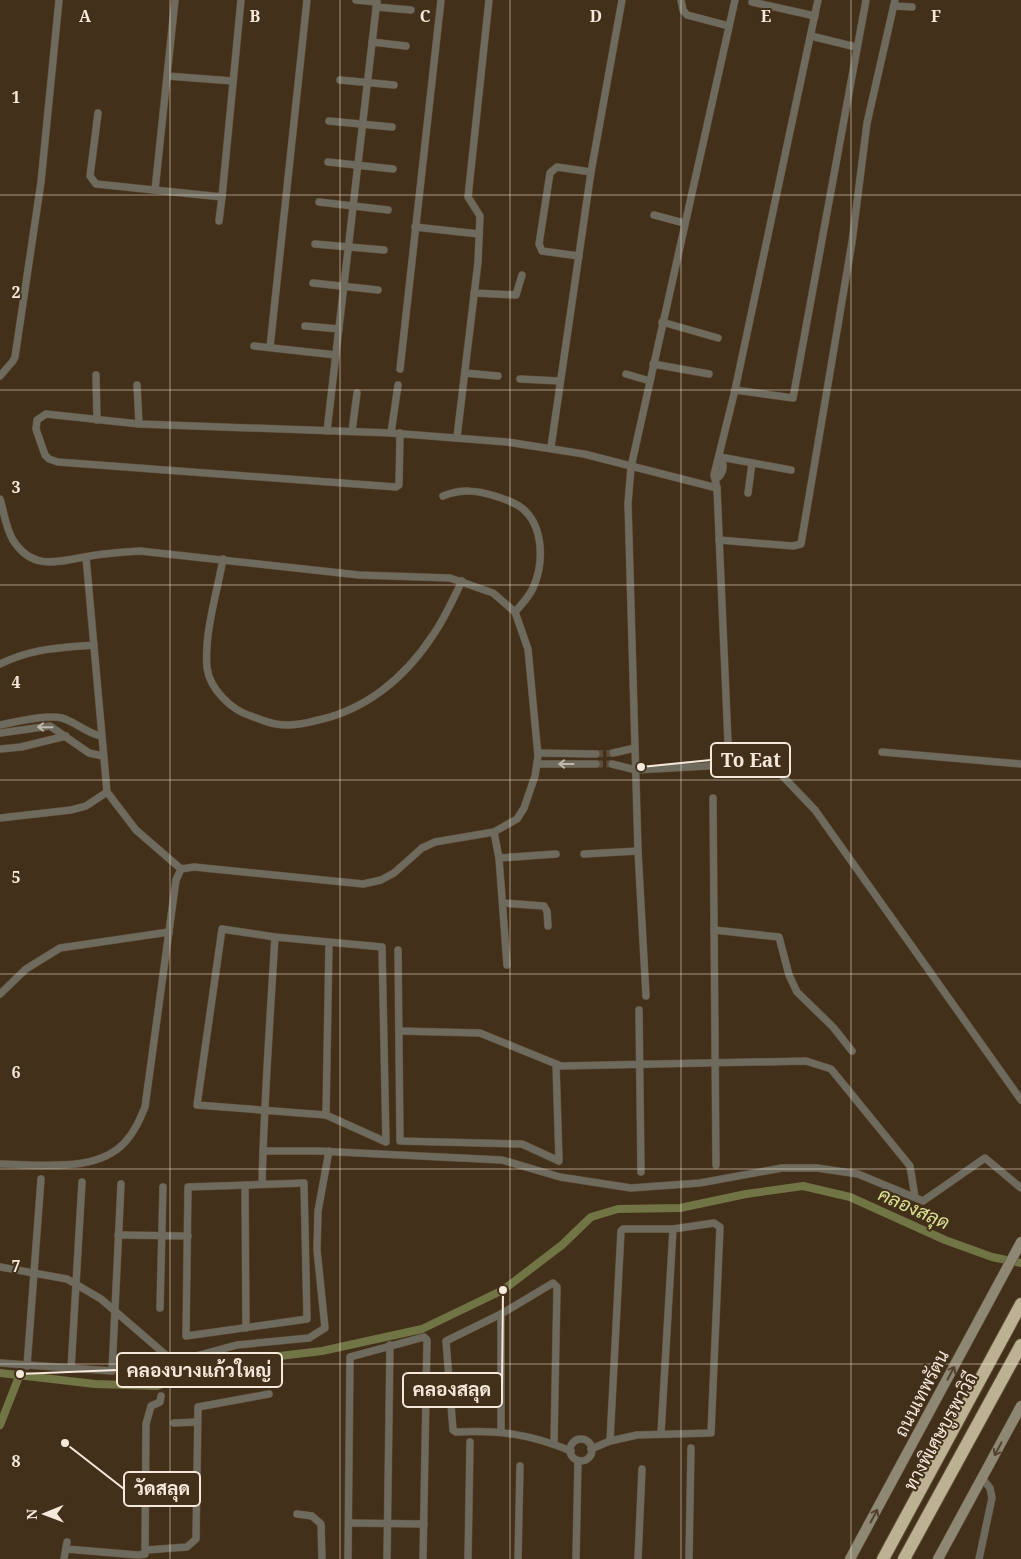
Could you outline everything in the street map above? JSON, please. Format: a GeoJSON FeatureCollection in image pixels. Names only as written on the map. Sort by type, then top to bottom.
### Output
{"type":"FeatureCollection","features":[{"type":"Feature","properties":{"kind":"highway"},"geometry":{"type":"LineString","coordinates":[[1012,1357],[1021,1306]]}},
{"type":"Feature","properties":{"kind":"highway"},"geometry":{"type":"LineString","coordinates":[[883,1559],[1021,1306]]}},
{"type":"Feature","properties":{"kind":"highway","name":"ทางพิเศษบูรพาวิถี"},"geometry":{"type":"LineString","coordinates":[[904,1559],[1012,1357],[1021,1320]]}},
{"type":"Feature","properties":{"kind":"highway"},"geometry":{"type":"LineString","coordinates":[[911,1559],[1012,1357],[1021,1347]]}},
{"type":"Feature","properties":{"kind":"highway","name":"ทางพิเศษบูรพาวิถี"},"geometry":{"type":"LineString","coordinates":[[890,1559],[1012,1357]]}},
{"type":"Feature","properties":{"kind":"main road","name":"ถนนเทพรัตน"},"geometry":{"type":"LineString","coordinates":[[850,1559],[1021,1242]]}},
{"type":"Feature","properties":{"kind":"main road"},"geometry":{"type":"LineString","coordinates":[[938,1559],[1021,1406]]}},
{"type":"Feature","properties":{"kind":"street"},"geometry":{"type":"LineString","coordinates":[[0,376],[14,361],[15,357],[41,182],[59,0]]}},
{"type":"Feature","properties":{"kind":"street"},"geometry":{"type":"LineString","coordinates":[[155,190],[175,0]]}},
{"type":"Feature","properties":{"kind":"street"},"geometry":{"type":"LineString","coordinates":[[219,221],[241,0]]}},
{"type":"Feature","properties":{"kind":"street"},"geometry":{"type":"LineString","coordinates":[[270,347],[307,0]]}},
{"type":"Feature","properties":{"kind":"street"},"geometry":{"type":"LineString","coordinates":[[356,0],[411,10]]}},
{"type":"Feature","properties":{"kind":"street"},"geometry":{"type":"LineString","coordinates":[[400,368],[442,0]]}},
{"type":"Feature","properties":{"kind":"street"},"geometry":{"type":"LineString","coordinates":[[457,437],[479,234],[479,212],[468,197],[489,0]]}},
{"type":"Feature","properties":{"kind":"street"},"geometry":{"type":"LineString","coordinates":[[551,447],[591,172],[622,0]]}},
{"type":"Feature","properties":{"kind":"street"},"geometry":{"type":"LineString","coordinates":[[681,0],[683,10],[687,15],[729,26]]}},
{"type":"Feature","properties":{"kind":"street"},"geometry":{"type":"LineString","coordinates":[[646,996],[638,851],[628,503],[631,467],[684,222],[735,0]]}},
{"type":"Feature","properties":{"kind":"street"},"geometry":{"type":"LineString","coordinates":[[729,766],[718,488],[714,475],[715,466],[720,457],[735,390],[818,0]]}},
{"type":"Feature","properties":{"kind":"street"},"geometry":{"type":"LineString","coordinates":[[735,390],[793,398],[866,0]]}},
{"type":"Feature","properties":{"kind":"street"},"geometry":{"type":"LineString","coordinates":[[752,2],[815,16]]}},
{"type":"Feature","properties":{"kind":"street"},"geometry":{"type":"LineString","coordinates":[[327,430],[377,3]]}},
{"type":"Feature","properties":{"kind":"street"},"geometry":{"type":"LineString","coordinates":[[719,540],[793,546],[801,544],[852,242],[867,123],[894,3],[912,7]]}},
{"type":"Feature","properties":{"kind":"street"},"geometry":{"type":"LineString","coordinates":[[811,36],[856,48]]}},
{"type":"Feature","properties":{"kind":"street"},"geometry":{"type":"LineString","coordinates":[[372,42],[406,46]]}},
{"type":"Feature","properties":{"kind":"street"},"geometry":{"type":"LineString","coordinates":[[167,76],[232,81]]}},
{"type":"Feature","properties":{"kind":"street"},"geometry":{"type":"LineString","coordinates":[[340,80],[394,85]]}},
{"type":"Feature","properties":{"kind":"street"},"geometry":{"type":"LineString","coordinates":[[98,113],[90,176],[92,182],[96,184],[222,197]]}},
{"type":"Feature","properties":{"kind":"street"},"geometry":{"type":"LineString","coordinates":[[329,121],[392,127]]}},
{"type":"Feature","properties":{"kind":"street"},"geometry":{"type":"LineString","coordinates":[[328,162],[393,169]]}},
{"type":"Feature","properties":{"kind":"street"},"geometry":{"type":"LineString","coordinates":[[579,256],[542,251],[539,244],[550,173],[557,167],[591,172]]}},
{"type":"Feature","properties":{"kind":"street"},"geometry":{"type":"LineString","coordinates":[[319,202],[388,210]]}},
{"type":"Feature","properties":{"kind":"street"},"geometry":{"type":"LineString","coordinates":[[654,216],[684,222]]}},
{"type":"Feature","properties":{"kind":"street"},"geometry":{"type":"LineString","coordinates":[[415,226],[479,234]]}},
{"type":"Feature","properties":{"kind":"street"},"geometry":{"type":"LineString","coordinates":[[315,244],[384,250]]}},
{"type":"Feature","properties":{"kind":"street"},"geometry":{"type":"LineString","coordinates":[[474,293],[516,295],[522,276]]}},
{"type":"Feature","properties":{"kind":"street"},"geometry":{"type":"LineString","coordinates":[[313,283],[378,290]]}},
{"type":"Feature","properties":{"kind":"street"},"geometry":{"type":"LineString","coordinates":[[662,322],[718,338]]}},
{"type":"Feature","properties":{"kind":"street"},"geometry":{"type":"LineString","coordinates":[[305,326],[339,329]]}},
{"type":"Feature","properties":{"kind":"street"},"geometry":{"type":"LineString","coordinates":[[254,346],[336,355]]}},
{"type":"Feature","properties":{"kind":"street"},"geometry":{"type":"LineString","coordinates":[[653,364],[709,374]]}},
{"type":"Feature","properties":{"kind":"street"},"geometry":{"type":"LineString","coordinates":[[465,373],[498,376]]}},
{"type":"Feature","properties":{"kind":"street"},"geometry":{"type":"LineString","coordinates":[[626,374],[650,381]]}},
{"type":"Feature","properties":{"kind":"street"},"geometry":{"type":"LineString","coordinates":[[96,375],[97,420]]}},
{"type":"Feature","properties":{"kind":"street"},"geometry":{"type":"LineString","coordinates":[[520,379],[560,382]]}},
{"type":"Feature","properties":{"kind":"street"},"geometry":{"type":"LineString","coordinates":[[391,433],[398,384]]}},
{"type":"Feature","properties":{"kind":"street"},"geometry":{"type":"LineString","coordinates":[[137,385],[139,424]]}},
{"type":"Feature","properties":{"kind":"street"},"geometry":{"type":"LineString","coordinates":[[352,431],[357,393]]}},
{"type":"Feature","properties":{"kind":"street"},"geometry":{"type":"LineString","coordinates":[[400,433],[399,485],[396,487],[58,462],[45,455],[35,425],[39,418],[46,414],[139,424],[352,431],[400,433],[457,437],[551,447],[718,488]]}},
{"type":"Feature","properties":{"kind":"street"},"geometry":{"type":"LineString","coordinates":[[720,457],[791,470]]}},
{"type":"Feature","properties":{"kind":"street"},"geometry":{"type":"LineString","coordinates":[[748,493],[752,463]]}},
{"type":"Feature","properties":{"kind":"street"},"geometry":{"type":"LineString","coordinates":[[443,496],[458,490],[488,494],[515,504],[534,521],[539,544],[537,578],[532,590],[515,612]]}},
{"type":"Feature","properties":{"kind":"street"},"geometry":{"type":"LineString","coordinates":[[0,499],[12,538],[29,556],[41,562],[56,563],[86,557],[140,551],[359,575],[436,576],[462,581],[493,593],[515,612],[528,649],[538,753],[535,776],[524,808],[517,819],[494,832],[435,842],[422,848],[394,873],[382,880],[363,884],[194,867],[181,869],[136,830],[113,803],[107,792],[86,557]]}},
{"type":"Feature","properties":{"kind":"street"},"geometry":{"type":"LineString","coordinates":[[222,559],[208,645],[210,678],[220,695],[232,707],[245,715],[277,724],[304,723],[333,717],[370,701],[414,662],[433,635],[462,581]]}},
{"type":"Feature","properties":{"kind":"street"},"geometry":{"type":"LineString","coordinates":[[0,664],[22,654],[37,650],[94,645]]}},
{"type":"Feature","properties":{"kind":"street"},"geometry":{"type":"LineString","coordinates":[[0,725],[63,718],[86,732],[101,736]]}},
{"type":"Feature","properties":{"kind":"street"},"geometry":{"type":"LineString","coordinates":[[0,732],[46,726],[56,728],[89,753],[103,756]]}},
{"type":"Feature","properties":{"kind":"street"},"geometry":{"type":"LineString","coordinates":[[0,749],[21,747],[66,736]]}},
{"type":"Feature","properties":{"kind":"street"},"geometry":{"type":"LineString","coordinates":[[613,753],[636,748]]}},
{"type":"Feature","properties":{"kind":"street"},"geometry":{"type":"LineString","coordinates":[[882,752],[1021,764]]}},
{"type":"Feature","properties":{"kind":"street"},"geometry":{"type":"LineString","coordinates":[[538,753],[596,754]]}},
{"type":"Feature","properties":{"kind":"street"},"geometry":{"type":"LineString","coordinates":[[612,764],[636,770],[767,763],[772,766],[815,810],[1021,1100]]}},
{"type":"Feature","properties":{"kind":"street"},"geometry":{"type":"LineString","coordinates":[[537,764],[596,764]]}},
{"type":"Feature","properties":{"kind":"street"},"geometry":{"type":"LineString","coordinates":[[0,818],[71,810],[86,806],[107,792]]}},
{"type":"Feature","properties":{"kind":"street"},"geometry":{"type":"LineString","coordinates":[[713,798],[716,1164]]}},
{"type":"Feature","properties":{"kind":"street"},"geometry":{"type":"LineString","coordinates":[[494,832],[499,858],[507,965]]}},
{"type":"Feature","properties":{"kind":"street"},"geometry":{"type":"LineString","coordinates":[[584,854],[638,851]]}},
{"type":"Feature","properties":{"kind":"street"},"geometry":{"type":"LineString","coordinates":[[499,858],[556,854]]}},
{"type":"Feature","properties":{"kind":"street"},"geometry":{"type":"LineString","coordinates":[[0,1164],[65,1164],[92,1161],[110,1154],[125,1142],[138,1124],[145,1107],[176,880],[181,869]]}},
{"type":"Feature","properties":{"kind":"street"},"geometry":{"type":"LineString","coordinates":[[503,903],[544,906],[547,911],[548,926]]}},
{"type":"Feature","properties":{"kind":"street"},"geometry":{"type":"LineString","coordinates":[[222,929],[275,937],[329,944],[382,947],[386,1142],[326,1115],[196,1105],[222,929]]}},
{"type":"Feature","properties":{"kind":"street"},"geometry":{"type":"LineString","coordinates":[[714,930],[779,937],[789,975],[797,992],[833,1027],[852,1051]]}},
{"type":"Feature","properties":{"kind":"street"},"geometry":{"type":"LineString","coordinates":[[0,994],[26,969],[60,948],[169,932]]}},
{"type":"Feature","properties":{"kind":"street"},"geometry":{"type":"LineString","coordinates":[[262,1184],[275,937]]}},
{"type":"Feature","properties":{"kind":"street"},"geometry":{"type":"LineString","coordinates":[[326,1115],[329,944]]}},
{"type":"Feature","properties":{"kind":"street"},"geometry":{"type":"LineString","coordinates":[[398,950],[400,1141],[522,1144],[558,1161],[556,1064]]}},
{"type":"Feature","properties":{"kind":"street"},"geometry":{"type":"LineString","coordinates":[[639,1010],[641,1172]]}},
{"type":"Feature","properties":{"kind":"street"},"geometry":{"type":"LineString","coordinates":[[399,1031],[480,1033],[561,1066],[806,1061],[831,1069],[910,1166],[915,1197]]}},
{"type":"Feature","properties":{"kind":"street"},"geometry":{"type":"LineString","coordinates":[[263,1151],[329,1151],[502,1160],[560,1178],[631,1188],[700,1184],[782,1168],[817,1168],[858,1174],[923,1200],[985,1158],[1021,1188]]}},
{"type":"Feature","properties":{"kind":"street"},"geometry":{"type":"LineString","coordinates":[[0,1267],[67,1279],[77,1284],[101,1299],[174,1362],[237,1345],[308,1338],[325,1328],[317,1250],[318,1211],[329,1151]]}},
{"type":"Feature","properties":{"kind":"street"},"geometry":{"type":"LineString","coordinates":[[27,1366],[41,1179]]}},
{"type":"Feature","properties":{"kind":"street"},"geometry":{"type":"LineString","coordinates":[[70,1369],[77,1284],[82,1182]]}},
{"type":"Feature","properties":{"kind":"street"},"geometry":{"type":"LineString","coordinates":[[304,1183],[307,1319],[186,1336],[188,1187],[245,1185],[304,1183]]}},
{"type":"Feature","properties":{"kind":"street"},"geometry":{"type":"LineString","coordinates":[[0,1363],[112,1371],[121,1184]]}},
{"type":"Feature","properties":{"kind":"street"},"geometry":{"type":"LineString","coordinates":[[245,1185],[246,1328]]}},
{"type":"Feature","properties":{"kind":"street"},"geometry":{"type":"LineString","coordinates":[[160,1308],[163,1187]]}},
{"type":"Feature","properties":{"kind":"street"},"geometry":{"type":"LineString","coordinates":[[578,1461],[588,1458],[592,1448],[610,1441],[637,1435],[708,1434],[712,1429],[720,1228],[714,1223],[673,1228],[623,1229],[619,1235],[610,1441]]}},
{"type":"Feature","properties":{"kind":"street"},"geometry":{"type":"LineString","coordinates":[[661,1434],[673,1228]]}},
{"type":"Feature","properties":{"kind":"street"},"geometry":{"type":"LineString","coordinates":[[118,1234],[188,1236]]}},
{"type":"Feature","properties":{"kind":"street"},"geometry":{"type":"LineString","coordinates":[[554,1444],[556,1285],[553,1283],[501,1314],[447,1339],[445,1343],[453,1430],[456,1432],[500,1431],[524,1435],[571,1451]]}},
{"type":"Feature","properties":{"kind":"street"},"geometry":{"type":"LineString","coordinates":[[500,1431],[501,1314]]}},
{"type":"Feature","properties":{"kind":"street"},"geometry":{"type":"LineString","coordinates":[[348,1559],[350,1357],[423,1337],[427,1340],[424,1559]]}},
{"type":"Feature","properties":{"kind":"street"},"geometry":{"type":"LineString","coordinates":[[387,1559],[390,1346]]}},
{"type":"Feature","properties":{"kind":"street"},"geometry":{"type":"LineString","coordinates":[[146,1550],[187,1547],[196,1539],[197,1409],[200,1406],[269,1394]]}},
{"type":"Feature","properties":{"kind":"street"},"geometry":{"type":"LineString","coordinates":[[64,1559],[66,1545],[144,1555],[146,1550],[146,1424],[151,1406],[160,1402],[161,1396]]}},
{"type":"Feature","properties":{"kind":"street"},"geometry":{"type":"LineString","coordinates":[[174,1423],[197,1422]]}},
{"type":"Feature","properties":{"kind":"street"},"geometry":{"type":"LineString","coordinates":[[578,1461],[572,1457],[572,1444],[578,1439],[585,1440],[592,1448]]}},
{"type":"Feature","properties":{"kind":"street"},"geometry":{"type":"LineString","coordinates":[[468,1559],[470,1442]]}},
{"type":"Feature","properties":{"kind":"street"},"geometry":{"type":"LineString","coordinates":[[689,1559],[691,1448]]}},
{"type":"Feature","properties":{"kind":"street"},"geometry":{"type":"LineString","coordinates":[[576,1559],[578,1461]]}},
{"type":"Feature","properties":{"kind":"street"},"geometry":{"type":"LineString","coordinates":[[518,1559],[520,1466]]}},
{"type":"Feature","properties":{"kind":"street"},"geometry":{"type":"LineString","coordinates":[[638,1559],[642,1469]]}},
{"type":"Feature","properties":{"kind":"street"},"geometry":{"type":"LineString","coordinates":[[979,1559],[992,1498],[990,1488],[982,1478]]}},
{"type":"Feature","properties":{"kind":"street"},"geometry":{"type":"LineString","coordinates":[[297,1514],[312,1516],[321,1524],[322,1559]]}},
{"type":"Feature","properties":{"kind":"street"},"geometry":{"type":"LineString","coordinates":[[349,1523],[424,1524]]}},
{"type":"Feature","properties":{"kind":"waterway","name":"คลองสลุด"},"geometry":{"type":"LineString","coordinates":[[0,1373],[95,1384],[157,1386],[228,1362],[322,1351],[422,1329],[503,1290],[562,1245],[591,1217],[618,1209],[680,1208],[746,1194],[803,1186],[850,1197],[945,1240],[992,1257],[1021,1263]]}},
{"type":"Feature","properties":{"kind":"waterway"},"geometry":{"type":"LineString","coordinates":[[0,1425],[20,1374]]}},
{"type":"Feature","properties":{"kind":"tunnel"},"geometry":{"type":"LineString","coordinates":[[596,754],[613,753]]}},
{"type":"Feature","properties":{"kind":"tunnel"},"geometry":{"type":"LineString","coordinates":[[596,764],[612,764]]}},
{"type":"Feature","properties":{"kind":"place","name":"To Eat"},"geometry":{"type":"Point","coordinates":[641,767]}},
{"type":"Feature","properties":{"kind":"place","name":"คลองสลุด"},"geometry":{"type":"Point","coordinates":[503,1290]}},
{"type":"Feature","properties":{"kind":"place","name":"คลองบางแก้วใหญ่"},"geometry":{"type":"Point","coordinates":[20,1374]}},
{"type":"Feature","properties":{"kind":"place","name":"วัดสลุด"},"geometry":{"type":"Point","coordinates":[65,1443]}}]}
